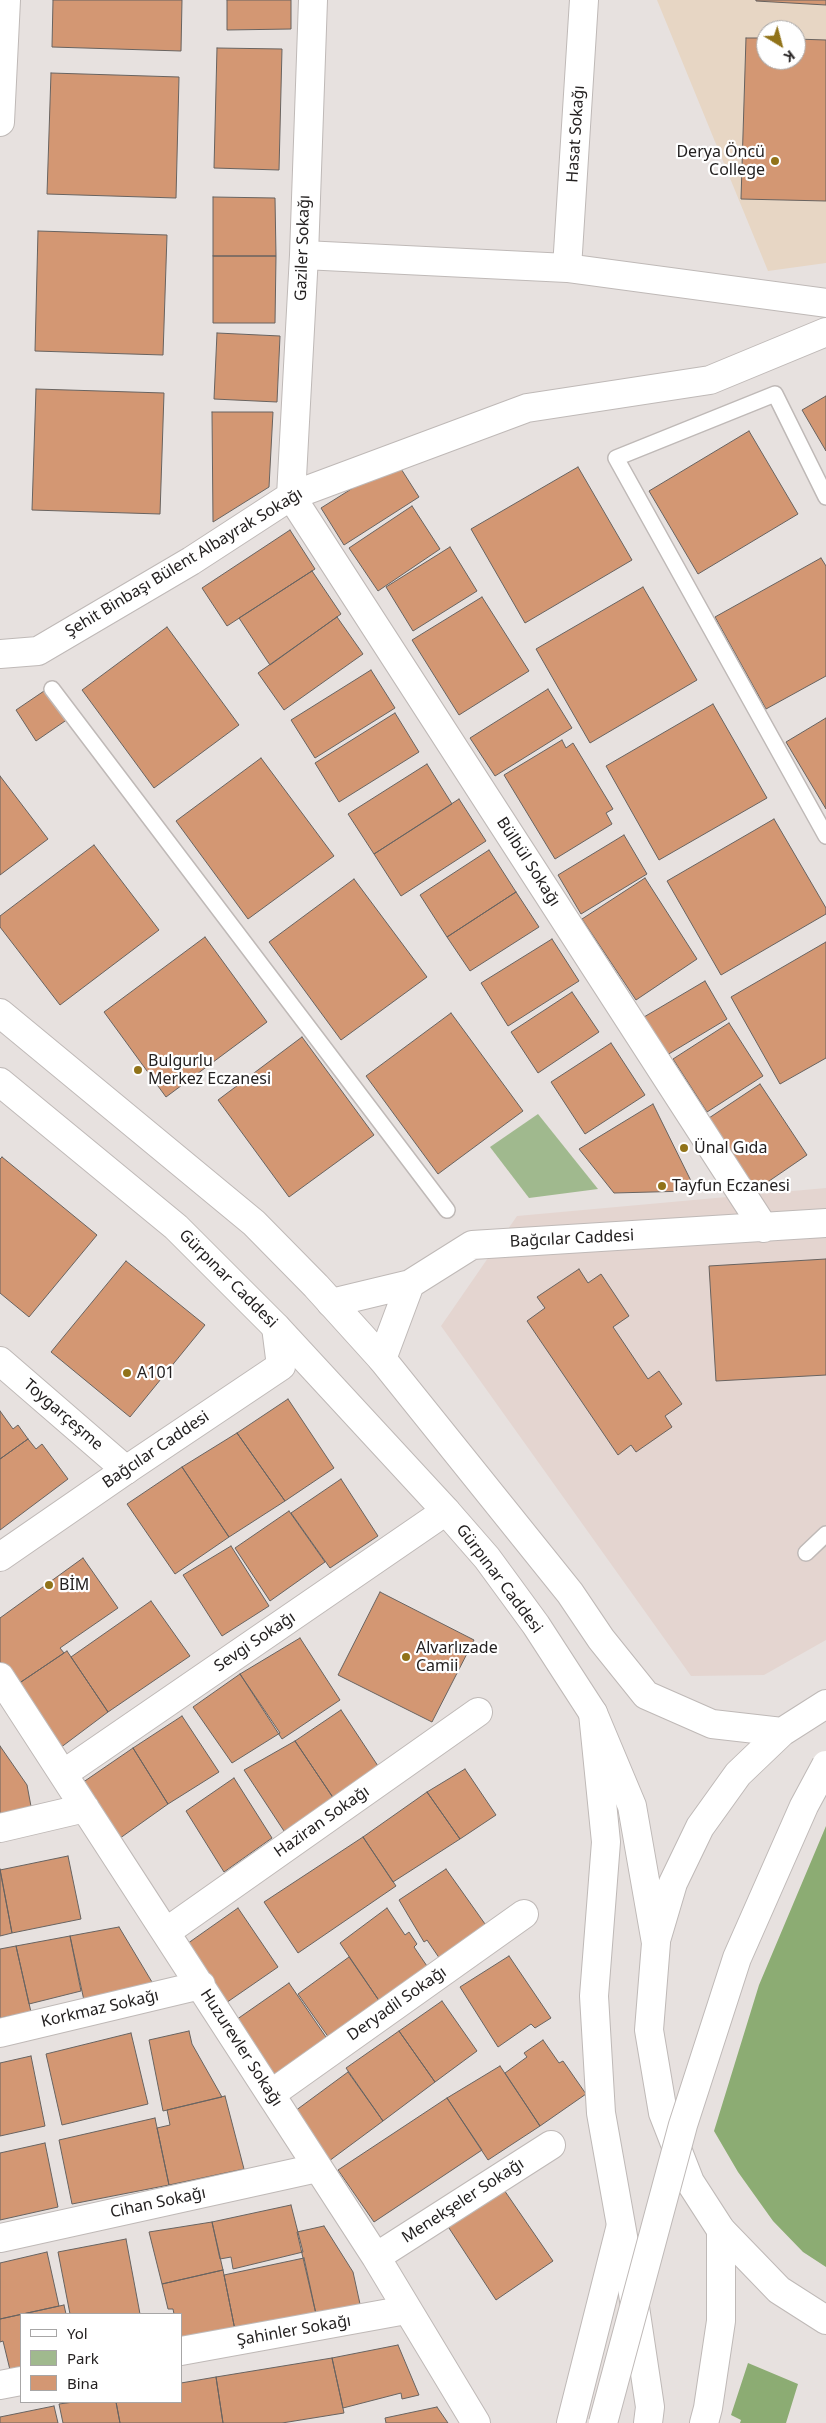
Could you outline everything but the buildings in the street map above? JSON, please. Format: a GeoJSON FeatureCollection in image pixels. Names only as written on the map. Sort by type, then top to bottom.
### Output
{"type":"FeatureCollection","features":[{"type":"Feature","properties":{"kind":"main road"},"geometry":{"type":"LineString","coordinates":[[0,122],[6,0]]}},
{"type":"Feature","properties":{"kind":"main road","name":"Gaziler Sokağı"},"geometry":{"type":"LineString","coordinates":[[291,496],[304,255],[313,0]]}},
{"type":"Feature","properties":{"kind":"main road","name":"Hasat Sokağı"},"geometry":{"type":"LineString","coordinates":[[567,268],[584,0]]}},
{"type":"Feature","properties":{"kind":"main road"},"geometry":{"type":"LineString","coordinates":[[304,255],[567,268],[826,303]]}},
{"type":"Feature","properties":{"kind":"main road","name":"Şehit Binbaşı Bülent Albayrak Sokağı"},"geometry":{"type":"LineString","coordinates":[[0,654],[38,651],[191,561],[291,496],[527,408],[710,380],[826,332]]}},
{"type":"Feature","properties":{"kind":"main road","name":"Bülbül Sokağı"},"geometry":{"type":"LineString","coordinates":[[291,496],[764,1228]]}},
{"type":"Feature","properties":{"kind":"main road"},"geometry":{"type":"LineString","coordinates":[[0,1013],[254,1223],[332,1303],[382,1359],[570,1593],[600,1639],[646,1695],[712,1724],[782,1732]]}},
{"type":"Feature","properties":{"kind":"main road","name":"Gürpınar Caddesi"},"geometry":{"type":"LineString","coordinates":[[0,1082],[176,1228],[276,1327],[446,1511],[487,1558],[536,1624],[593,1713],[632,1806],[656,1943],[649,2030],[663,2113],[690,2182],[721,2230],[779,2290],[826,2320]]}},
{"type":"Feature","properties":{"kind":"main road","name":"Bağcılar Caddesi"},"geometry":{"type":"LineString","coordinates":[[332,1303],[410,1284],[472,1245],[826,1223]]}},
{"type":"Feature","properties":{"kind":"main road"},"geometry":{"type":"LineString","coordinates":[[382,1359],[410,1284]]}},
{"type":"Feature","properties":{"kind":"main road","name":"Bağcılar Caddesi"},"geometry":{"type":"LineString","coordinates":[[0,1558],[126,1470],[281,1366],[276,1327]]}},
{"type":"Feature","properties":{"kind":"main road","name":"Toygarçeşme"},"geometry":{"type":"LineString","coordinates":[[0,1361],[126,1470]]}},
{"type":"Feature","properties":{"kind":"main road","name":"Sevgi Sokağı"},"geometry":{"type":"LineString","coordinates":[[63,1774],[446,1511]]}},
{"type":"Feature","properties":{"kind":"main road","name":"Huzurevler Sokağı"},"geometry":{"type":"LineString","coordinates":[[0,1677],[376,2257],[406,2310],[476,2423]]}},
{"type":"Feature","properties":{"kind":"main road"},"geometry":{"type":"LineString","coordinates":[[656,1943],[672,1883],[700,1827],[738,1774],[782,1732],[826,1704]]}},
{"type":"Feature","properties":{"kind":"main road","name":"Haziran Sokağı"},"geometry":{"type":"LineString","coordinates":[[166,1932],[478,1712]]}},
{"type":"Feature","properties":{"kind":"main road"},"geometry":{"type":"LineString","coordinates":[[593,1713],[606,1842],[594,1996],[601,2113],[620,2229],[632,2287],[650,2407],[648,2423]]}},
{"type":"Feature","properties":{"kind":"main road"},"geometry":{"type":"LineString","coordinates":[[603,2423],[683,2125],[737,1958],[804,1806],[826,1765]]}},
{"type":"Feature","properties":{"kind":"main road"},"geometry":{"type":"LineString","coordinates":[[0,1828],[85,1808]]}},
{"type":"Feature","properties":{"kind":"main road","name":"Deryadil Sokağı"},"geometry":{"type":"LineString","coordinates":[[271,2094],[524,1914]]}},
{"type":"Feature","properties":{"kind":"main road","name":"Korkmaz Sokağı"},"geometry":{"type":"LineString","coordinates":[[0,2032],[201,1985]]}},
{"type":"Feature","properties":{"kind":"main road","name":"Menekşeler Sokağı"},"geometry":{"type":"LineString","coordinates":[[376,2257],[551,2145]]}},
{"type":"Feature","properties":{"kind":"main road","name":"Cihan Sokağı"},"geometry":{"type":"LineString","coordinates":[[0,2238],[317,2168]]}},
{"type":"Feature","properties":{"kind":"main road"},"geometry":{"type":"LineString","coordinates":[[571,2423],[620,2229]]}},
{"type":"Feature","properties":{"kind":"main road"},"geometry":{"type":"LineString","coordinates":[[704,2423],[721,2321],[721,2230]]}},
{"type":"Feature","properties":{"kind":"main road","name":"Şahinler Sokağı"},"geometry":{"type":"LineString","coordinates":[[182,2351],[406,2310]]}},
{"type":"Feature","properties":{"kind":"main road"},"geometry":{"type":"LineString","coordinates":[[0,2385],[20,2381]]}},
{"type":"Feature","properties":{"kind":"lane"},"geometry":{"type":"LineString","coordinates":[[826,497],[775,394],[616,458],[826,836]]}},
{"type":"Feature","properties":{"kind":"lane"},"geometry":{"type":"LineString","coordinates":[[52,689],[447,1210]]}},
{"type":"Feature","properties":{"kind":"lane"},"geometry":{"type":"LineString","coordinates":[[806,1553],[826,1534]]}},
{"type":"Feature","properties":{"kind":"shaded area","name":"Derya Öncü College"},"geometry":{"type":"Polygon","coordinates":[[[657,0],[826,0],[826,263],[768,271],[657,0]]]}},
{"type":"Feature","properties":{"kind":"shaded area"},"geometry":{"type":"Polygon","coordinates":[[[826,1188],[826,1640],[764,1675],[691,1676],[441,1326],[517,1216],[826,1188]]]}},
{"type":"Feature","properties":{"kind":"green space"},"geometry":{"type":"Polygon","coordinates":[[[538,1114],[598,1189],[529,1198],[490,1147],[538,1114]]]}},
{"type":"Feature","properties":{"kind":"green space"},"geometry":{"type":"Polygon","coordinates":[[[826,1826],[826,2267],[803,2252],[773,2221],[738,2172],[714,2131],[759,1985],[826,1826]]]}},
{"type":"Feature","properties":{"kind":"green space"},"geometry":{"type":"Polygon","coordinates":[[[748,2363],[798,2384],[786,2423],[740,2423],[741,2420],[731,2415],[748,2363]]]}},
{"type":"Feature","properties":{"kind":"place","name":"Derya Öncü College"},"geometry":{"type":"Point","coordinates":[775,161]}},
{"type":"Feature","properties":{"kind":"place","name":"Bulgurlu Merkez Eczanesi"},"geometry":{"type":"Point","coordinates":[138,1070]}},
{"type":"Feature","properties":{"kind":"place","name":"Ünal Gıda"},"geometry":{"type":"Point","coordinates":[684,1148]}},
{"type":"Feature","properties":{"kind":"place","name":"Tayfun Eczanesi"},"geometry":{"type":"Point","coordinates":[662,1186]}},
{"type":"Feature","properties":{"kind":"place","name":"A101"},"geometry":{"type":"Point","coordinates":[127,1373]}},
{"type":"Feature","properties":{"kind":"place","name":"BİM"},"geometry":{"type":"Point","coordinates":[49,1585]}},
{"type":"Feature","properties":{"kind":"place","name":"Alvarlızade Camii"},"geometry":{"type":"Point","coordinates":[406,1657]}}]}
